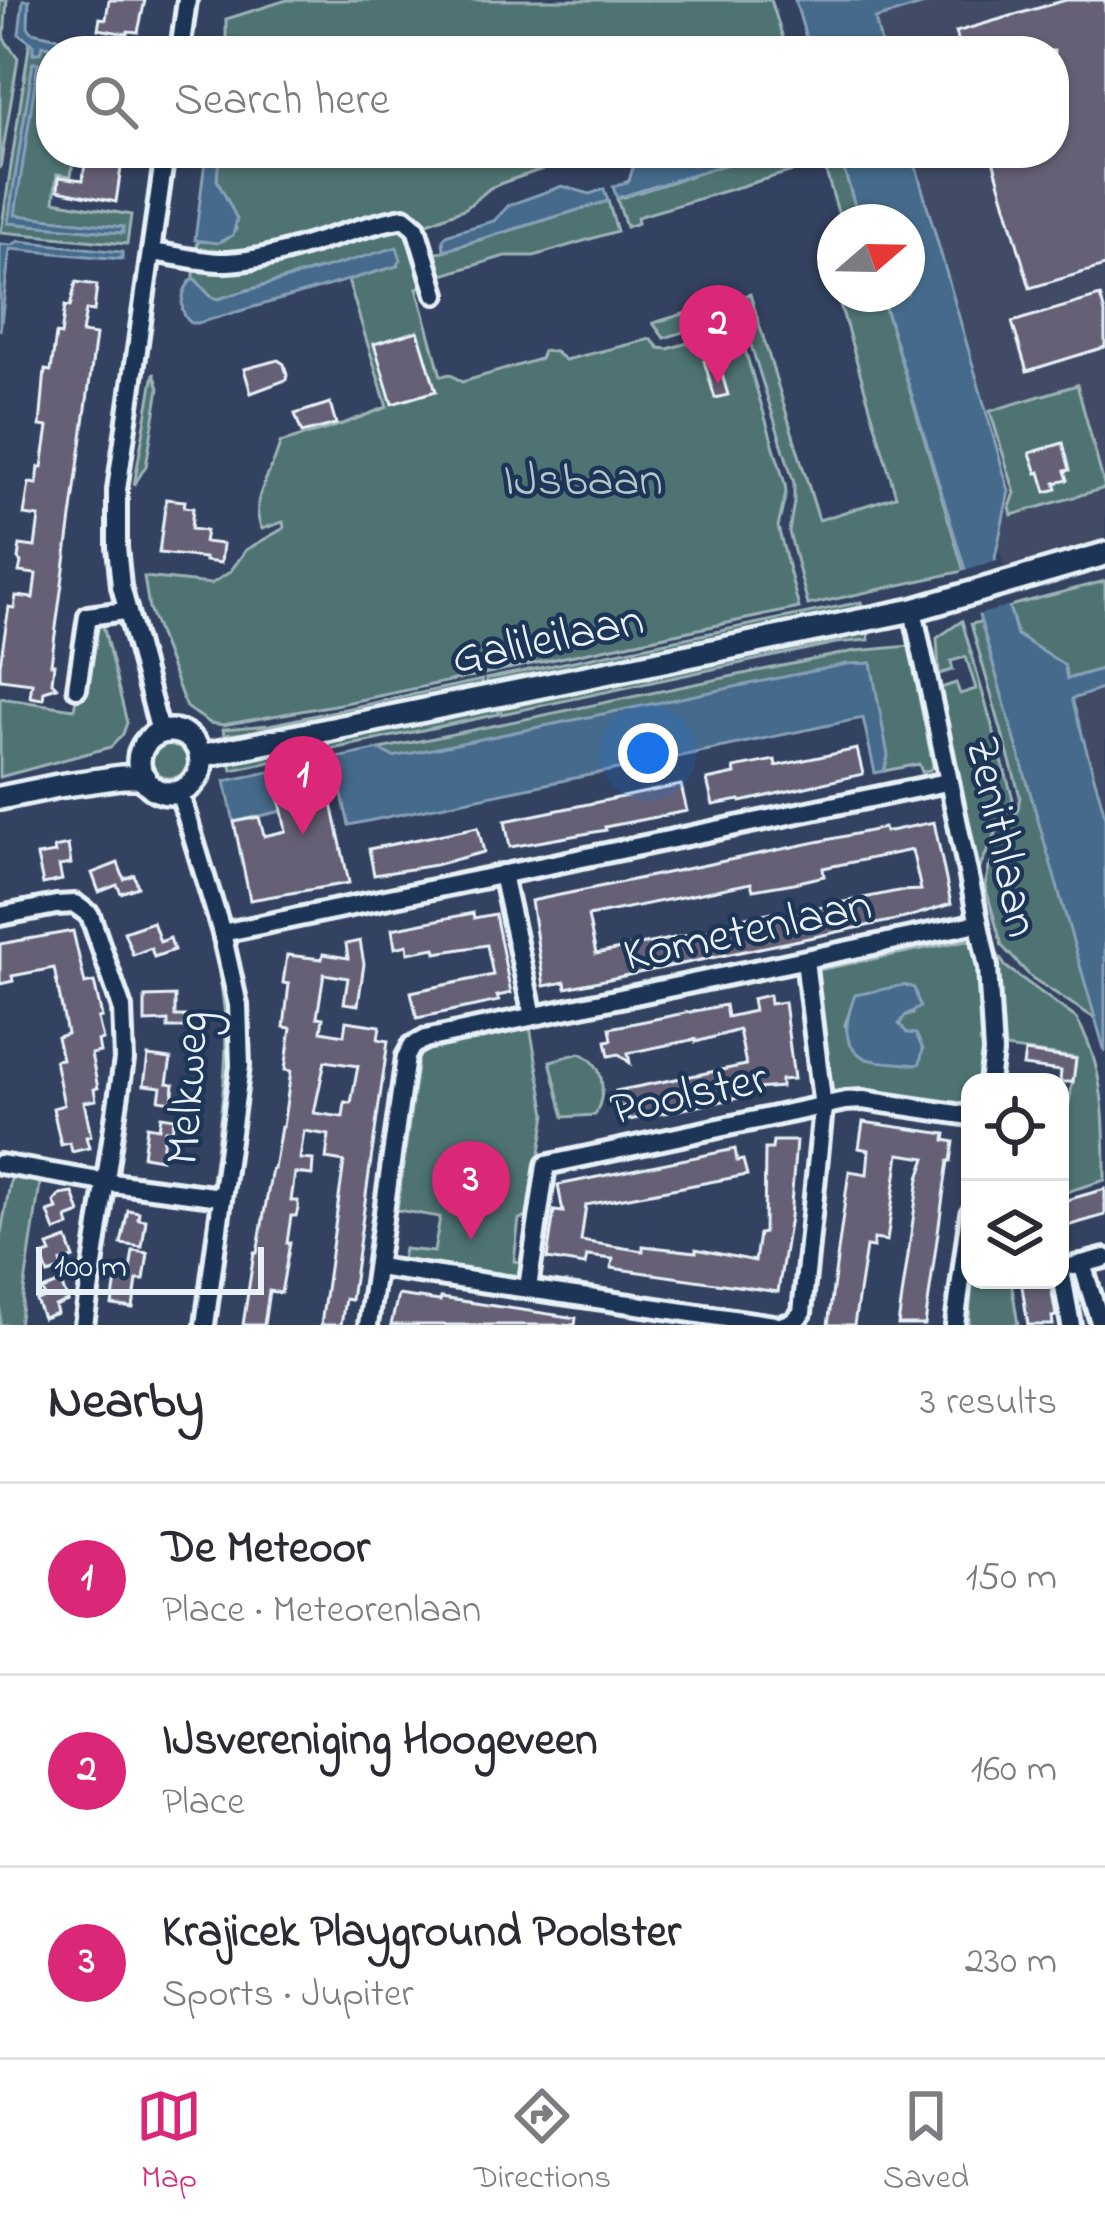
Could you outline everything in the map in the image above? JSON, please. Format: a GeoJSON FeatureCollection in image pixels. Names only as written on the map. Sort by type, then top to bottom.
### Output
{"type":"FeatureCollection","features":[{"type":"Feature","properties":{"kind":"main road","name":"Galileilaan"},"geometry":{"type":"LineString","coordinates":[[200,756],[913,610],[1105,554]]}},
{"type":"Feature","properties":{"kind":"main road"},"geometry":{"type":"LineString","coordinates":[[160,732],[185,735],[200,756],[194,781],[171,793],[155,789],[142,766],[145,743],[160,732]]}},
{"type":"Feature","properties":{"kind":"main road"},"geometry":{"type":"LineString","coordinates":[[0,798],[121,777],[142,766]]}},
{"type":"Feature","properties":{"kind":"street"},"geometry":{"type":"LineString","coordinates":[[182,36],[188,0]]}},
{"type":"Feature","properties":{"kind":"street"},"geometry":{"type":"LineString","coordinates":[[160,732],[125,611],[117,547],[117,490],[163,168]]}},
{"type":"Feature","properties":{"kind":"street"},"geometry":{"type":"LineString","coordinates":[[151,252],[222,262],[256,259],[404,218],[416,228],[436,294]]}},
{"type":"Feature","properties":{"kind":"street","name":"Zenithlaan"},"geometry":{"type":"LineString","coordinates":[[913,610],[992,993],[990,1073]]}},
{"type":"Feature","properties":{"kind":"street"},"geometry":{"type":"LineString","coordinates":[[77,688],[88,616],[125,611]]}},
{"type":"Feature","properties":{"kind":"street"},"geometry":{"type":"LineString","coordinates":[[222,933],[947,782]]}},
{"type":"Feature","properties":{"kind":"street","name":"Melkweg"},"geometry":{"type":"LineString","coordinates":[[179,791],[222,933],[238,1005],[240,1066],[206,1325]]}},
{"type":"Feature","properties":{"kind":"street"},"geometry":{"type":"LineString","coordinates":[[502,874],[533,1016]]}},
{"type":"Feature","properties":{"kind":"street"},"geometry":{"type":"LineString","coordinates":[[0,916],[56,904],[75,904],[90,915],[122,1009],[124,1060],[84,1325]]}},
{"type":"Feature","properties":{"kind":"street","name":"Kometenlaan"},"geometry":{"type":"LineString","coordinates":[[368,1325],[406,1057],[412,1046],[533,1016],[978,923]]}},
{"type":"Feature","properties":{"kind":"street"},"geometry":{"type":"LineString","coordinates":[[783,1325],[802,1313],[824,1108],[805,960]]}},
{"type":"Feature","properties":{"kind":"street","name":"Poolster"},"geometry":{"type":"LineString","coordinates":[[528,1288],[546,1166],[845,1101],[961,1115]]}},
{"type":"Feature","properties":{"kind":"street"},"geometry":{"type":"LineString","coordinates":[[0,1164],[221,1197]]}},
{"type":"Feature","properties":{"kind":"street"},"geometry":{"type":"LineString","coordinates":[[1069,1266],[1105,1258]]}},
{"type":"Feature","properties":{"kind":"street"},"geometry":{"type":"LineString","coordinates":[[1082,1264],[1101,1325]]}},
{"type":"Feature","properties":{"kind":"street"},"geometry":{"type":"LineString","coordinates":[[377,1267],[774,1325]]}},
{"type":"Feature","properties":{"kind":"street"},"geometry":{"type":"LineString","coordinates":[[955,1325],[961,1281]]}},
{"type":"Feature","properties":{"kind":"street"},"geometry":{"type":"LineString","coordinates":[[1064,1289],[1071,1325]]}},
{"type":"Feature","properties":{"kind":"shaded area"},"geometry":{"type":"Polygon","coordinates":[[[23,0],[29,0],[28,27],[50,36],[36,36],[33,53],[33,44],[19,34],[23,0]]]}},
{"type":"Feature","properties":{"kind":"shaded area"},"geometry":{"type":"Polygon","coordinates":[[[795,0],[938,0],[875,19],[879,36],[806,36],[795,0]]]}},
{"type":"Feature","properties":{"kind":"shaded area"},"geometry":{"type":"Polygon","coordinates":[[[842,0],[1105,0],[1105,543],[1006,573],[925,289],[925,204],[901,204],[890,168],[1069,168],[1069,36],[853,36],[842,0]]]}},
{"type":"Feature","properties":{"kind":"shaded area"},"geometry":{"type":"Polygon","coordinates":[[[36,63],[15,215],[123,227],[123,233],[8,223],[36,63]]]}},
{"type":"Feature","properties":{"kind":"shaded area"},"geometry":{"type":"Polygon","coordinates":[[[204,168],[218,168],[217,180],[237,219],[233,235],[217,243],[195,240],[204,168]]]}},
{"type":"Feature","properties":{"kind":"shaded area"},"geometry":{"type":"Polygon","coordinates":[[[633,168],[714,168],[617,198],[613,187],[629,181],[633,168]]]}},
{"type":"Feature","properties":{"kind":"shaded area"},"geometry":{"type":"Polygon","coordinates":[[[844,168],[916,168],[1009,491],[995,558],[1017,635],[1064,665],[1067,679],[1105,668],[1105,688],[1072,699],[1105,815],[1105,1052],[886,312],[925,312],[925,204],[855,204],[844,168]]]}},
{"type":"Feature","properties":{"kind":"shaded area"},"geometry":{"type":"Polygon","coordinates":[[[562,186],[590,194],[604,189],[608,201],[444,250],[443,239],[448,234],[494,221],[509,205],[562,186]]]}},
{"type":"Feature","properties":{"kind":"shaded area"},"geometry":{"type":"Polygon","coordinates":[[[19,241],[122,252],[122,259],[10,249],[0,331],[0,244],[19,241]]]}},
{"type":"Feature","properties":{"kind":"shaded area"},"geometry":{"type":"Polygon","coordinates":[[[397,247],[401,260],[397,266],[198,323],[191,323],[182,307],[194,278],[218,299],[397,247]]]}},
{"type":"Feature","properties":{"kind":"shaded area"},"geometry":{"type":"Polygon","coordinates":[[[871,663],[888,756],[884,771],[875,773],[863,718],[349,825],[338,778],[327,780],[325,771],[277,781],[282,811],[234,822],[225,781],[380,749],[393,757],[847,664],[871,663]]]}},
{"type":"Feature","properties":{"kind":"shaded area"},"geometry":{"type":"Polygon","coordinates":[[[1105,679],[1105,837],[1063,691],[1105,679]]]}},
{"type":"Feature","properties":{"kind":"shaded area"},"geometry":{"type":"Polygon","coordinates":[[[904,985],[914,988],[920,1007],[899,1024],[907,1033],[916,1034],[923,1049],[920,1063],[865,1058],[848,1037],[855,995],[904,985]]]}},
{"type":"Feature","properties":{"kind":"green space"},"geometry":{"type":"Polygon","coordinates":[[[0,0],[7,0],[4,39],[18,58],[0,169],[0,0]]]}},
{"type":"Feature","properties":{"kind":"green space"},"geometry":{"type":"Polygon","coordinates":[[[287,0],[771,0],[782,36],[226,36],[226,19],[287,0]]]}},
{"type":"Feature","properties":{"kind":"green space"},"geometry":{"type":"Polygon","coordinates":[[[30,40],[36,63],[8,223],[122,233],[123,227],[14,215],[36,70],[36,168],[72,168],[71,176],[57,174],[54,201],[131,215],[127,244],[1,232],[30,40]]]}},
{"type":"Feature","properties":{"kind":"green space"},"geometry":{"type":"Polygon","coordinates":[[[218,168],[547,168],[490,188],[466,208],[428,223],[400,209],[243,254],[196,253],[198,241],[224,240],[236,229],[217,180],[218,168]]]}},
{"type":"Feature","properties":{"kind":"green space"},"geometry":{"type":"Polygon","coordinates":[[[715,168],[803,168],[637,217],[638,223],[626,227],[617,199],[715,168]]]}},
{"type":"Feature","properties":{"kind":"green space"},"geometry":{"type":"Polygon","coordinates":[[[825,168],[844,168],[855,204],[836,204],[825,168]]]}},
{"type":"Feature","properties":{"kind":"green space"},"geometry":{"type":"Polygon","coordinates":[[[608,201],[617,231],[534,256],[505,256],[439,276],[433,254],[608,201]]]}},
{"type":"Feature","properties":{"kind":"green space","name":"IJsbaan"},"geometry":{"type":"Polygon","coordinates":[[[394,227],[407,237],[418,260],[424,285],[417,288],[441,376],[450,374],[462,382],[540,359],[543,351],[555,352],[565,360],[651,339],[659,348],[668,349],[723,332],[738,336],[785,484],[778,527],[799,608],[223,725],[210,723],[186,707],[149,608],[144,577],[211,584],[230,572],[246,550],[284,528],[283,522],[262,529],[258,518],[263,486],[280,443],[387,407],[348,280],[400,265],[316,270],[218,299],[194,278],[194,271],[244,271],[394,227]]]}},
{"type":"Feature","properties":{"kind":"green space"},"geometry":{"type":"Polygon","coordinates":[[[750,294],[819,520],[896,496],[842,312],[886,312],[964,571],[808,605],[789,532],[794,483],[746,329],[716,324],[664,338],[653,323],[750,294]]]}},
{"type":"Feature","properties":{"kind":"green space"},"geometry":{"type":"Polygon","coordinates":[[[154,373],[159,388],[146,466],[134,485],[154,373]]]}},
{"type":"Feature","properties":{"kind":"green space"},"geometry":{"type":"Polygon","coordinates":[[[1077,385],[1105,488],[1012,515],[1015,493],[990,411],[1077,385]]]}},
{"type":"Feature","properties":{"kind":"green space"},"geometry":{"type":"Polygon","coordinates":[[[1105,581],[1105,668],[1067,679],[1064,665],[1017,635],[1009,606],[1105,581]]]}},
{"type":"Feature","properties":{"kind":"green space"},"geometry":{"type":"Polygon","coordinates":[[[861,602],[862,608],[807,624],[489,689],[486,679],[861,602]]]}},
{"type":"Feature","properties":{"kind":"green space"},"geometry":{"type":"Polygon","coordinates":[[[102,621],[127,723],[123,734],[111,747],[0,777],[0,698],[74,709],[77,694],[83,694],[94,623],[102,621]]]}},
{"type":"Feature","properties":{"kind":"green space"},"geometry":{"type":"Polygon","coordinates":[[[962,621],[1013,799],[977,877],[938,689],[956,683],[960,694],[976,689],[966,657],[951,661],[953,670],[939,674],[937,638],[962,621]]]}},
{"type":"Feature","properties":{"kind":"green space"},"geometry":{"type":"Polygon","coordinates":[[[981,622],[1096,1019],[1032,978],[1002,946],[985,886],[1020,796],[971,624],[981,622]]]}},
{"type":"Feature","properties":{"kind":"green space"},"geometry":{"type":"Polygon","coordinates":[[[868,631],[869,640],[502,714],[501,704],[868,631]]]}},
{"type":"Feature","properties":{"kind":"green space"},"geometry":{"type":"Polygon","coordinates":[[[909,646],[933,766],[922,772],[919,764],[884,771],[888,756],[870,663],[393,758],[380,749],[855,651],[909,646]]]}},
{"type":"Feature","properties":{"kind":"green space"},"geometry":{"type":"Polygon","coordinates":[[[482,680],[484,689],[278,730],[224,735],[223,729],[269,725],[482,680]]]}},
{"type":"Feature","properties":{"kind":"green space"},"geometry":{"type":"Polygon","coordinates":[[[498,704],[499,714],[232,770],[230,762],[498,704]]]}},
{"type":"Feature","properties":{"kind":"green space"},"geometry":{"type":"Polygon","coordinates":[[[170,742],[183,747],[188,760],[183,773],[170,778],[157,773],[152,760],[157,747],[170,742]]]}},
{"type":"Feature","properties":{"kind":"green space"},"geometry":{"type":"Polygon","coordinates":[[[967,940],[975,944],[986,1030],[982,1073],[961,1073],[961,1108],[832,1090],[815,978],[818,970],[967,940]],[[853,1002],[845,1025],[867,1059],[916,1064],[907,1033],[899,1024],[914,1013],[853,1002]]]}},
{"type":"Feature","properties":{"kind":"green space"},"geometry":{"type":"Polygon","coordinates":[[[991,945],[1006,967],[1076,1018],[1086,1036],[1101,1096],[1105,1180],[1069,1191],[1069,1104],[1076,1058],[1005,1048],[991,945]]]}},
{"type":"Feature","properties":{"kind":"green space"},"geometry":{"type":"Polygon","coordinates":[[[219,947],[232,1015],[232,1080],[218,1174],[212,1180],[226,1036],[213,948],[219,947]]]}},
{"type":"Feature","properties":{"kind":"green space"},"geometry":{"type":"Polygon","coordinates":[[[530,1027],[546,1114],[530,1217],[519,1219],[514,1261],[526,1264],[517,1277],[503,1279],[500,1273],[401,1265],[404,1249],[434,1252],[440,1217],[397,1210],[419,1051],[530,1027]]]}},
{"type":"Feature","properties":{"kind":"green space"},"geometry":{"type":"Polygon","coordinates":[[[580,1053],[599,1071],[601,1097],[595,1115],[564,1117],[550,1061],[580,1053]]]}},
{"type":"Feature","properties":{"kind":"green space"},"geometry":{"type":"Polygon","coordinates":[[[12,1173],[41,1177],[19,1325],[0,1325],[0,1238],[12,1173]]]}},
{"type":"Feature","properties":{"kind":"green space"},"geometry":{"type":"Polygon","coordinates":[[[971,1289],[1012,1289],[1018,1325],[969,1325],[971,1289]]]}},
{"type":"Feature","properties":{"kind":"pier"},"geometry":{"type":"Polygon","coordinates":[[[999,560],[1012,605],[974,616],[961,572],[999,560]]]}},
{"type":"Feature","properties":{"kind":"building"},"geometry":{"type":"Polygon","coordinates":[[[109,0],[145,0],[138,32],[98,29],[100,18],[106,19],[109,0]]]}},
{"type":"Feature","properties":{"kind":"building"},"geometry":{"type":"Polygon","coordinates":[[[1066,0],[1105,0],[1105,266],[1030,288],[995,168],[1069,168],[1069,36],[957,36],[956,32],[1066,0]]]}},
{"type":"Feature","properties":{"kind":"building"},"geometry":{"type":"Polygon","coordinates":[[[84,168],[121,168],[116,202],[58,190],[59,177],[83,180],[84,168]]]}},
{"type":"Feature","properties":{"kind":"building"},"geometry":{"type":"Polygon","coordinates":[[[76,282],[97,285],[94,311],[86,310],[82,333],[96,335],[51,664],[57,687],[44,691],[43,699],[30,697],[32,683],[0,679],[0,664],[9,607],[14,608],[16,596],[33,598],[36,574],[19,572],[18,559],[20,545],[35,547],[39,517],[24,515],[29,483],[37,484],[42,467],[48,427],[40,426],[45,370],[51,371],[56,334],[61,335],[65,306],[70,307],[76,282]]]}},
{"type":"Feature","properties":{"kind":"building"},"geometry":{"type":"Polygon","coordinates":[[[1100,296],[1105,347],[1027,371],[1012,322],[1100,296]]]}},
{"type":"Feature","properties":{"kind":"building"},"geometry":{"type":"Polygon","coordinates":[[[418,331],[436,391],[392,404],[374,344],[418,331]]]}},
{"type":"Feature","properties":{"kind":"building"},"geometry":{"type":"Polygon","coordinates":[[[717,357],[728,395],[715,398],[704,361],[717,357]]]}},
{"type":"Feature","properties":{"kind":"building"},"geometry":{"type":"Polygon","coordinates":[[[278,360],[284,364],[286,380],[251,393],[244,369],[278,360]]]}},
{"type":"Feature","properties":{"kind":"building"},"geometry":{"type":"Polygon","coordinates":[[[330,403],[336,424],[302,433],[295,414],[330,403]]]}},
{"type":"Feature","properties":{"kind":"building"},"geometry":{"type":"Polygon","coordinates":[[[1063,443],[1068,480],[1046,492],[1030,453],[1063,443]]]}},
{"type":"Feature","properties":{"kind":"building"},"geometry":{"type":"Polygon","coordinates":[[[166,499],[185,501],[184,507],[193,508],[191,529],[206,531],[204,542],[223,544],[221,563],[159,553],[166,499]]]}},
{"type":"Feature","properties":{"kind":"building"},"geometry":{"type":"Polygon","coordinates":[[[857,749],[863,774],[713,805],[707,780],[735,774],[734,768],[775,760],[776,766],[857,749]]]}},
{"type":"Feature","properties":{"kind":"building"},"geometry":{"type":"Polygon","coordinates":[[[325,771],[349,883],[250,900],[234,822],[259,817],[264,836],[286,831],[276,781],[325,771]]]}},
{"type":"Feature","properties":{"kind":"building"},"geometry":{"type":"Polygon","coordinates":[[[681,785],[687,811],[510,847],[505,821],[681,785]]]}},
{"type":"Feature","properties":{"kind":"building"},"geometry":{"type":"Polygon","coordinates":[[[934,822],[951,904],[905,918],[566,988],[565,982],[544,986],[531,901],[884,828],[885,832],[934,822]],[[912,850],[823,868],[824,876],[794,883],[753,890],[751,883],[588,916],[596,954],[748,923],[746,917],[921,890],[912,850]]]}},
{"type":"Feature","properties":{"kind":"building"},"geometry":{"type":"Polygon","coordinates":[[[478,827],[484,852],[374,875],[369,849],[478,827]]]}},
{"type":"Feature","properties":{"kind":"building"},"geometry":{"type":"Polygon","coordinates":[[[68,845],[71,864],[59,866],[62,880],[43,884],[37,856],[68,845]]]}},
{"type":"Feature","properties":{"kind":"building"},"geometry":{"type":"Polygon","coordinates":[[[118,863],[124,879],[134,875],[138,887],[121,893],[117,885],[99,892],[92,873],[118,863]]]}},
{"type":"Feature","properties":{"kind":"building"},"geometry":{"type":"Polygon","coordinates":[[[473,913],[474,918],[495,914],[511,993],[497,996],[499,1001],[417,1018],[411,992],[493,975],[487,945],[408,953],[407,945],[395,948],[392,929],[473,913]]]}},
{"type":"Feature","properties":{"kind":"building"},"geometry":{"type":"Polygon","coordinates":[[[153,922],[160,942],[170,938],[174,950],[154,957],[151,948],[133,955],[124,932],[153,922]]]}},
{"type":"Feature","properties":{"kind":"building"},"geometry":{"type":"Polygon","coordinates":[[[73,931],[85,984],[94,982],[103,1040],[98,1041],[100,1052],[91,1054],[96,1100],[84,1102],[89,1148],[72,1152],[70,1143],[61,1145],[53,1108],[64,1105],[55,1060],[62,1059],[57,1037],[67,1034],[54,968],[12,976],[13,981],[0,984],[0,944],[73,931]]]}},
{"type":"Feature","properties":{"kind":"building"},"geometry":{"type":"Polygon","coordinates":[[[360,941],[364,964],[358,1005],[344,1003],[348,978],[324,974],[317,1017],[323,1018],[321,1031],[344,1035],[346,1021],[380,1026],[378,1039],[388,1041],[351,1300],[345,1299],[341,1325],[321,1325],[344,1162],[326,1159],[329,1135],[304,1131],[300,1159],[313,1160],[312,1175],[295,1173],[291,1201],[298,1201],[298,1209],[291,1216],[281,1293],[269,1291],[264,1325],[243,1325],[291,1071],[285,1070],[291,1028],[284,1027],[287,955],[348,958],[346,944],[360,941]],[[325,1061],[314,1113],[343,1117],[345,1102],[351,1103],[358,1066],[325,1061]]]}},
{"type":"Feature","properties":{"kind":"building"},"geometry":{"type":"Polygon","coordinates":[[[769,995],[770,1004],[784,1002],[794,1079],[781,1080],[781,1087],[742,1090],[743,1097],[629,1120],[616,1091],[746,1065],[739,1030],[628,1053],[630,1063],[619,1054],[609,1056],[610,1028],[725,1005],[727,1017],[754,1011],[752,999],[769,995]]]}},
{"type":"Feature","properties":{"kind":"building"},"geometry":{"type":"Polygon","coordinates":[[[175,996],[175,1016],[185,1016],[185,1028],[168,1028],[168,1021],[145,1022],[145,997],[175,996]]]}},
{"type":"Feature","properties":{"kind":"building"},"geometry":{"type":"Polygon","coordinates":[[[1025,1052],[1076,1059],[1073,1082],[1069,1082],[1069,1073],[1023,1066],[1025,1052]]]}},
{"type":"Feature","properties":{"kind":"building"},"geometry":{"type":"Polygon","coordinates":[[[148,1056],[171,1059],[167,1083],[174,1084],[172,1102],[159,1100],[161,1087],[144,1085],[148,1056]]]}},
{"type":"Feature","properties":{"kind":"building"},"geometry":{"type":"Polygon","coordinates":[[[161,1116],[174,1118],[172,1131],[165,1130],[161,1159],[143,1156],[147,1126],[159,1128],[161,1116]]]}},
{"type":"Feature","properties":{"kind":"building"},"geometry":{"type":"Polygon","coordinates":[[[863,1122],[946,1134],[945,1140],[954,1142],[925,1325],[898,1325],[926,1158],[899,1154],[887,1241],[874,1239],[873,1248],[866,1247],[854,1325],[828,1325],[849,1171],[867,1174],[869,1150],[859,1148],[863,1122]]]}},
{"type":"Feature","properties":{"kind":"building"},"geometry":{"type":"Polygon","coordinates":[[[773,1141],[796,1141],[778,1292],[611,1268],[613,1259],[587,1256],[585,1265],[547,1259],[554,1211],[563,1212],[558,1185],[735,1149],[747,1175],[586,1205],[581,1241],[643,1251],[643,1246],[696,1249],[755,1261],[759,1234],[764,1233],[765,1149],[772,1149],[773,1141]]]}},
{"type":"Feature","properties":{"kind":"building"},"geometry":{"type":"Polygon","coordinates":[[[1105,1189],[1105,1215],[1069,1225],[1069,1199],[1105,1189]]]}},
{"type":"Feature","properties":{"kind":"building"},"geometry":{"type":"Polygon","coordinates":[[[73,1193],[80,1213],[67,1218],[69,1226],[55,1231],[48,1212],[57,1209],[54,1202],[60,1195],[73,1193]]]}},
{"type":"Feature","properties":{"kind":"building"},"geometry":{"type":"Polygon","coordinates":[[[128,1210],[146,1220],[142,1247],[121,1244],[128,1210]]]}},
{"type":"Feature","properties":{"kind":"building"},"geometry":{"type":"Polygon","coordinates":[[[67,1239],[74,1258],[61,1262],[63,1269],[48,1274],[42,1256],[51,1253],[48,1246],[67,1239]]]}},
{"type":"Feature","properties":{"kind":"building"},"geometry":{"type":"Polygon","coordinates":[[[133,1251],[148,1253],[144,1280],[137,1280],[133,1308],[112,1305],[117,1274],[129,1276],[133,1251]]]}},
{"type":"Feature","properties":{"kind":"building"},"geometry":{"type":"Polygon","coordinates":[[[61,1283],[68,1301],[55,1306],[57,1313],[43,1318],[36,1300],[45,1297],[42,1290],[61,1283]]]}},
{"type":"Feature","properties":{"kind":"building"},"geometry":{"type":"Polygon","coordinates":[[[1022,1289],[1052,1289],[1053,1325],[1028,1325],[1022,1289]]]}},
{"type":"Feature","properties":{"kind":"building"},"geometry":{"type":"Polygon","coordinates":[[[398,1295],[576,1318],[575,1325],[391,1325],[398,1295]]]}},
{"type":"Feature","properties":{"kind":"place","name":"IJsvereniging Hoogeveen"},"geometry":{"type":"Point","coordinates":[718,384]}},
{"type":"Feature","properties":{"kind":"place","name":"De Meteoor"},"geometry":{"type":"Point","coordinates":[303,835]}},
{"type":"Feature","properties":{"kind":"place","name":"Krajicek Playground Poolster"},"geometry":{"type":"Point","coordinates":[471,1240]}}]}
